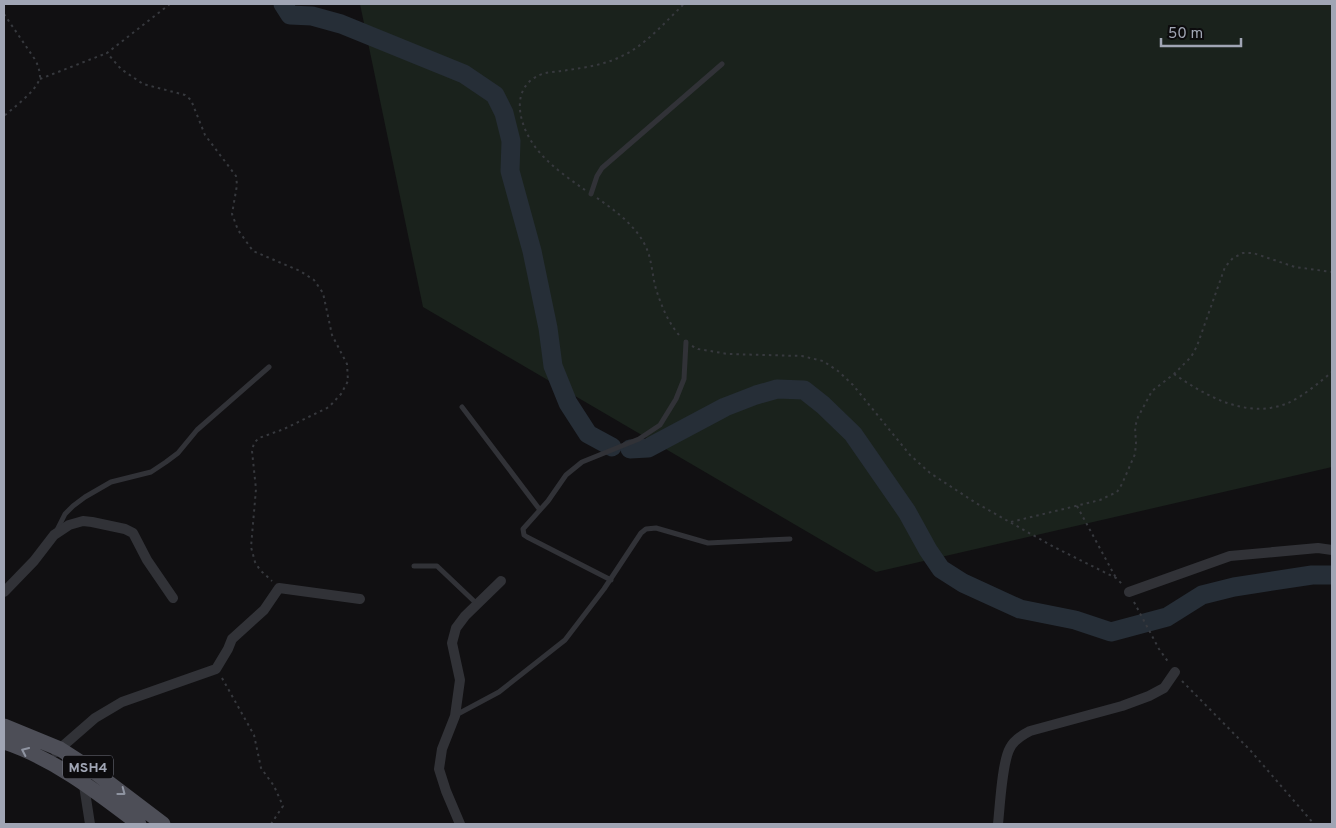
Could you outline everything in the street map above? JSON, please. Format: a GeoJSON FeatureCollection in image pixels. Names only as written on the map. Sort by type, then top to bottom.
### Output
{"type":"FeatureCollection","features":[{"type":"Feature","properties":{"kind":"main road","name":"MSH4"},"geometry":{"type":"LineString","coordinates":[[4,726],[60,749],[139,824]]}},
{"type":"Feature","properties":{"kind":"main road","name":"MSH4"},"geometry":{"type":"LineString","coordinates":[[4,742],[46,761],[85,774],[164,824]]}},
{"type":"Feature","properties":{"kind":"street"},"geometry":{"type":"LineString","coordinates":[[4,592],[34,561],[54,535],[69,525],[83,521],[125,529],[133,533],[147,560],[174,598]]}},
{"type":"Feature","properties":{"kind":"street"},"geometry":{"type":"LineString","coordinates":[[1129,592],[1230,556],[1318,548],[1332,550]]}},
{"type":"Feature","properties":{"kind":"street"},"geometry":{"type":"LineString","coordinates":[[460,824],[439,770],[442,749],[454,716],[460,680],[452,643],[456,628],[465,616],[501,581]]}},
{"type":"Feature","properties":{"kind":"street"},"geometry":{"type":"LineString","coordinates":[[46,761],[95,718],[122,702],[216,669],[232,639],[264,610],[279,588],[360,599]]}},
{"type":"Feature","properties":{"kind":"street"},"geometry":{"type":"LineString","coordinates":[[998,824],[1006,757],[1010,746],[1019,737],[1030,731],[1122,706],[1149,696],[1164,688],[1175,672]]}},
{"type":"Feature","properties":{"kind":"street"},"geometry":{"type":"LineString","coordinates":[[85,774],[90,824]]}},
{"type":"Feature","properties":{"kind":"lane"},"geometry":{"type":"LineString","coordinates":[[591,194],[602,168],[722,64]]}},
{"type":"Feature","properties":{"kind":"lane"},"geometry":{"type":"LineString","coordinates":[[610,580],[524,535],[523,529],[566,475],[582,462],[639,439],[660,425],[676,399],[684,379],[686,342]]}},
{"type":"Feature","properties":{"kind":"lane"},"geometry":{"type":"LineString","coordinates":[[54,535],[65,514],[85,497],[111,482],[151,472],[172,458],[197,430],[269,367]]}},
{"type":"Feature","properties":{"kind":"lane"},"geometry":{"type":"LineString","coordinates":[[462,407],[540,510]]}},
{"type":"Feature","properties":{"kind":"lane"},"geometry":{"type":"LineString","coordinates":[[454,716],[499,692],[565,640],[610,580],[640,533],[646,529],[656,528],[708,543],[790,539]]}},
{"type":"Feature","properties":{"kind":"lane"},"geometry":{"type":"LineString","coordinates":[[414,566],[437,566],[477,604]]}},
{"type":"Feature","properties":{"kind":"path"},"geometry":{"type":"LineString","coordinates":[[4,116],[31,91],[40,79],[107,53],[170,4]]}},
{"type":"Feature","properties":{"kind":"path"},"geometry":{"type":"LineString","coordinates":[[684,4],[642,43],[622,57],[601,64],[542,74],[531,81],[522,90],[519,102],[523,126],[536,148],[565,177],[612,208],[634,227],[646,247],[656,289],[666,314],[675,332],[686,342],[698,349],[728,354],[802,356],[823,361],[838,371],[853,385],[910,455],[930,473],[976,503],[1116,578]]}},
{"type":"Feature","properties":{"kind":"path"},"geometry":{"type":"LineString","coordinates":[[4,14],[36,61],[40,79]]}},
{"type":"Feature","properties":{"kind":"path"},"geometry":{"type":"LineString","coordinates":[[107,53],[121,69],[143,84],[185,95],[191,100],[205,135],[236,176],[237,185],[232,214],[238,230],[253,251],[300,271],[314,280],[323,293],[332,335],[347,364],[348,381],[341,394],[329,407],[284,429],[259,438],[254,443],[252,451],[256,489],[251,547],[255,562],[260,570],[279,588]]}},
{"type":"Feature","properties":{"kind":"path"},"geometry":{"type":"LineString","coordinates":[[1010,522],[1108,498],[1117,492],[1135,454],[1135,428],[1138,416],[1152,391],[1174,374],[1191,357],[1197,346],[1225,267],[1233,258],[1243,253],[1253,253],[1296,267],[1332,272]]}},
{"type":"Feature","properties":{"kind":"path"},"geometry":{"type":"LineString","coordinates":[[1174,374],[1197,390],[1224,402],[1254,408],[1273,407],[1289,402],[1332,372]]}},
{"type":"Feature","properties":{"kind":"path"},"geometry":{"type":"LineString","coordinates":[[1077,506],[1116,578],[1129,592],[1159,648],[1175,672],[1250,750],[1314,824]]}},
{"type":"Feature","properties":{"kind":"path"},"geometry":{"type":"LineString","coordinates":[[216,669],[254,735],[261,768],[274,786],[283,806],[272,824]]}},
{"type":"Feature","properties":{"kind":"shaded area"},"geometry":{"type":"Polygon","coordinates":[[[360,4],[1332,4],[1332,467],[876,572],[423,307],[360,4]]]}},
{"type":"Feature","properties":{"kind":"waterway"},"geometry":{"type":"LineString","coordinates":[[283,4],[290,15],[312,16],[341,24],[464,74],[495,95],[504,113],[511,141],[510,171],[532,251],[548,328],[553,366],[568,403],[588,434],[612,447]]}},
{"type":"Feature","properties":{"kind":"waterway"},"geometry":{"type":"LineString","coordinates":[[630,449],[648,448],[725,407],[756,395],[777,389],[804,390],[823,405],[853,434],[907,512],[941,569],[963,583],[1020,609],[1075,620],[1111,632],[1167,617],[1202,595],[1234,587],[1312,575],[1332,575]]}}]}
